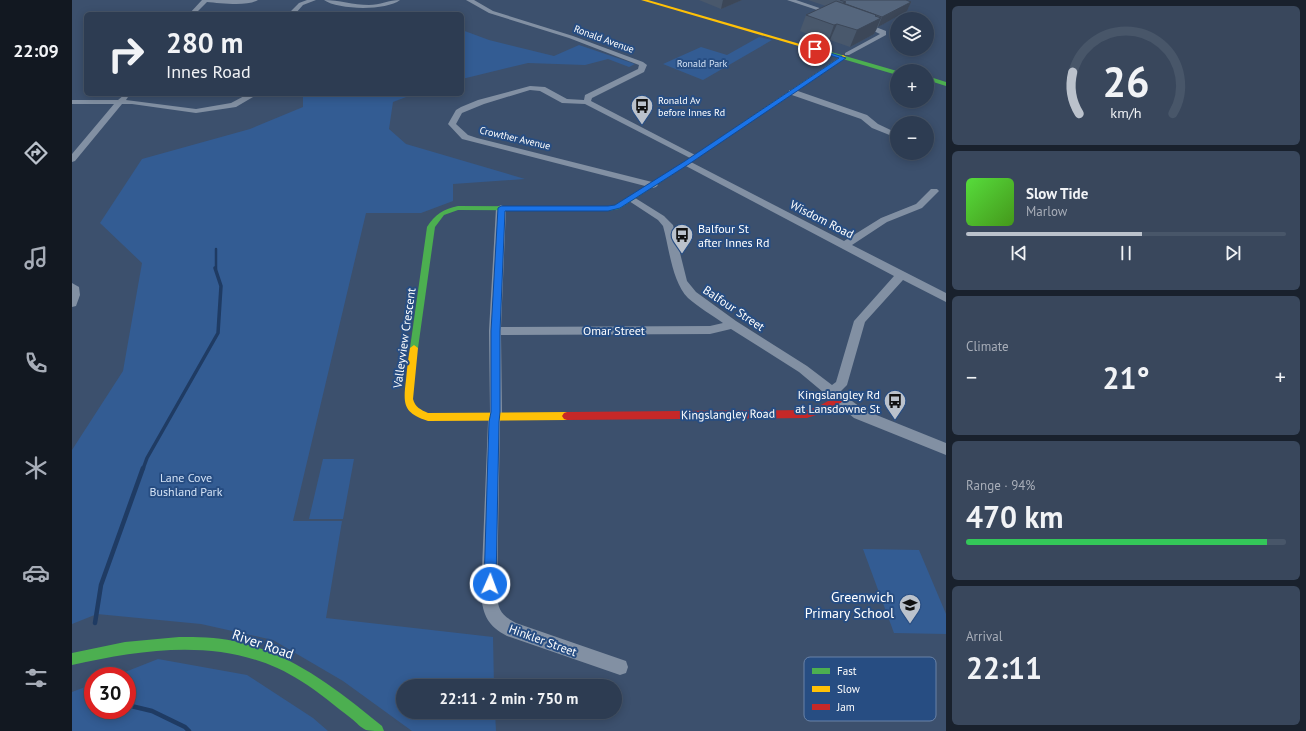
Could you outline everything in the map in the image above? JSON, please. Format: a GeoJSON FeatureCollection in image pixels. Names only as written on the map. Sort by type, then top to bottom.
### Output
{"type":"FeatureCollection","features":[{"type":"Feature","properties":{"kind":"street"},"geometry":{"type":"LineString","coordinates":[[194,12],[205,0],[231,2],[255,0]]}},
{"type":"Feature","properties":{"kind":"street"},"geometry":{"type":"LineString","coordinates":[[293,12],[301,4],[312,0]]}},
{"type":"Feature","properties":{"kind":"street"},"geometry":{"type":"LineString","coordinates":[[327,0],[370,8],[384,6],[397,0]]}},
{"type":"Feature","properties":{"kind":"street","name":"Ronald Avenue"},"geometry":{"type":"LineString","coordinates":[[469,0],[492,12],[571,37],[643,65],[641,70],[588,97],[587,102]]}},
{"type":"Feature","properties":{"kind":"street"},"geometry":{"type":"LineString","coordinates":[[643,0],[890,68]]}},
{"type":"Feature","properties":{"kind":"street"},"geometry":{"type":"LineString","coordinates":[[657,0],[845,56],[890,72]]}},
{"type":"Feature","properties":{"kind":"street"},"geometry":{"type":"LineString","coordinates":[[790,0],[839,16]]}},
{"type":"Feature","properties":{"kind":"street"},"geometry":{"type":"LineString","coordinates":[[501,208],[617,207],[632,199],[691,160],[845,56],[883,35],[884,32],[853,21]]}},
{"type":"Feature","properties":{"kind":"street"},"geometry":{"type":"LineString","coordinates":[[934,80],[946,84]]}},
{"type":"Feature","properties":{"kind":"street"},"geometry":{"type":"LineString","coordinates":[[934,84],[946,88]]}},
{"type":"Feature","properties":{"kind":"street","name":"Crowther Avenue"},"geometry":{"type":"LineString","coordinates":[[587,102],[565,102],[542,89],[530,88],[470,106],[459,112],[452,124],[465,137],[474,140],[653,185]]}},
{"type":"Feature","properties":{"kind":"street"},"geometry":{"type":"LineString","coordinates":[[792,92],[864,117],[875,126],[890,133]]}},
{"type":"Feature","properties":{"kind":"street"},"geometry":{"type":"LineString","coordinates":[[72,159],[124,96]]}},
{"type":"Feature","properties":{"kind":"street"},"geometry":{"type":"LineString","coordinates":[[72,102],[147,103],[196,111],[233,105],[250,96]]}},
{"type":"Feature","properties":{"kind":"street"},"geometry":{"type":"LineString","coordinates":[[587,102],[691,160]]}},
{"type":"Feature","properties":{"kind":"street","name":"Wisdom Road"},"geometry":{"type":"LineString","coordinates":[[691,160],[901,276],[946,298]]}},
{"type":"Feature","properties":{"kind":"street"},"geometry":{"type":"LineString","coordinates":[[845,245],[884,220],[919,206],[934,191]]}},
{"type":"Feature","properties":{"kind":"street","name":"Balfour Street"},"geometry":{"type":"LineString","coordinates":[[632,199],[661,218],[668,225],[682,281],[692,295],[732,324],[803,369],[835,396]]}},
{"type":"Feature","properties":{"kind":"street","name":"Valleyview Crescent"},"geometry":{"type":"LineString","coordinates":[[495,417],[428,417],[413,410],[408,403],[408,394],[431,227],[435,219],[441,213],[458,208],[501,208]]}},
{"type":"Feature","properties":{"kind":"street","name":"Hinkler Street"},"geometry":{"type":"LineString","coordinates":[[501,208],[495,331],[495,417],[489,594],[492,612],[495,619],[513,630],[620,667]]}},
{"type":"Feature","properties":{"kind":"street"},"geometry":{"type":"LineString","coordinates":[[901,276],[860,321],[841,384],[835,396],[866,418],[946,449]]}},
{"type":"Feature","properties":{"kind":"street"},"geometry":{"type":"LineString","coordinates":[[72,287],[75,290],[72,303]]}},
{"type":"Feature","properties":{"kind":"street","name":"Omar Street"},"geometry":{"type":"LineString","coordinates":[[495,331],[710,330],[722,328],[732,324]]}},
{"type":"Feature","properties":{"kind":"street","name":"Kingslangley Road"},"geometry":{"type":"LineString","coordinates":[[495,417],[806,414],[822,409],[835,396]]}},
{"type":"Feature","properties":{"kind":"street","name":"River Road"},"geometry":{"type":"LineString","coordinates":[[72,659],[103,651],[163,643],[194,642],[228,646],[268,658],[311,678],[377,731]]}},
{"type":"Feature","properties":{"kind":"green space"},"geometry":{"type":"Polygon","coordinates":[[[464,31],[489,40],[554,56],[579,45],[635,64],[629,67],[608,59],[585,65],[528,63],[464,79],[464,31]]]}},
{"type":"Feature","properties":{"kind":"green space","name":"Ronald Park"},"geometry":{"type":"Polygon","coordinates":[[[759,37],[772,40],[703,80],[663,64],[701,47],[727,55],[759,37]]]}},
{"type":"Feature","properties":{"kind":"green space","name":"Lane Cove Bushland Park"},"geometry":{"type":"Polygon","coordinates":[[[303,96],[409,96],[393,102],[389,129],[406,144],[525,179],[453,184],[453,201],[421,213],[366,213],[293,521],[342,521],[326,618],[493,637],[494,679],[396,679],[396,719],[495,719],[496,731],[412,731],[343,681],[273,640],[201,624],[97,614],[72,624],[72,450],[123,371],[142,263],[100,223],[142,159],[250,129],[303,107],[303,96]]]}},
{"type":"Feature","properties":{"kind":"green space"},"geometry":{"type":"Polygon","coordinates":[[[323,459],[354,459],[343,519],[309,519],[323,459]]]}},
{"type":"Feature","properties":{"kind":"green space"},"geometry":{"type":"Polygon","coordinates":[[[863,549],[919,550],[946,614],[946,634],[894,633],[863,549]]]}},
{"type":"Feature","properties":{"kind":"green space"},"geometry":{"type":"Polygon","coordinates":[[[158,659],[247,675],[313,718],[328,731],[72,731],[72,692],[84,687],[84,719],[136,719],[136,668],[158,659]]]}},
{"type":"Feature","properties":{"kind":"building"},"geometry":{"type":"Polygon","coordinates":[[[840,0],[906,0],[911,2],[882,17],[843,3],[846,2],[840,0]]]}},
{"type":"Feature","properties":{"kind":"building"},"geometry":{"type":"Polygon","coordinates":[[[836,1],[881,18],[857,30],[837,24],[834,25],[806,15],[836,1]]]}},
{"type":"Feature","properties":{"kind":"waterway"},"geometry":{"type":"LineString","coordinates":[[216,249],[216,269]]}},
{"type":"Feature","properties":{"kind":"waterway"},"geometry":{"type":"LineString","coordinates":[[143,469],[147,458],[218,333],[221,286],[215,268]]}},
{"type":"Feature","properties":{"kind":"waterway"},"geometry":{"type":"LineString","coordinates":[[95,623],[101,585],[143,468]]}},
{"type":"Feature","properties":{"kind":"waterway"},"geometry":{"type":"LineString","coordinates":[[136,707],[152,711],[185,727],[189,731]]}},
{"type":"Feature","properties":{"kind":"traffic: fast"},"geometry":{"type":"LineString","coordinates":[[821,51],[890,71]]}},
{"type":"Feature","properties":{"kind":"traffic: fast"},"geometry":{"type":"LineString","coordinates":[[934,80],[946,84]]}},
{"type":"Feature","properties":{"kind":"traffic: fast"},"geometry":{"type":"LineString","coordinates":[[414,348],[431,227],[436,219],[442,214],[449,210],[458,208],[608,209],[617,207],[668,175]]}},
{"type":"Feature","properties":{"kind":"traffic: fast"},"geometry":{"type":"LineString","coordinates":[[72,659],[125,648],[152,645],[179,643],[233,647],[259,654],[284,664],[298,672],[326,690],[377,731]]}},
{"type":"Feature","properties":{"kind":"traffic: slow"},"geometry":{"type":"LineString","coordinates":[[643,0],[821,51]]}},
{"type":"Feature","properties":{"kind":"traffic: slow"},"geometry":{"type":"LineString","coordinates":[[668,175],[843,57]]}},
{"type":"Feature","properties":{"kind":"traffic: slow"},"geometry":{"type":"LineString","coordinates":[[414,348],[408,399],[413,409],[421,414],[428,417],[567,416]]}},
{"type":"Feature","properties":{"kind":"traffic: jam"},"geometry":{"type":"LineString","coordinates":[[567,416],[807,414],[822,409],[839,399]]}},
{"type":"Feature","properties":{"kind":"place","name":"Ronald Av before Innes Rd"},"geometry":{"type":"Point","coordinates":[642,126]}},
{"type":"Feature","properties":{"kind":"place","name":"Balfour St after Innes Rd"},"geometry":{"type":"Point","coordinates":[682,254]}},
{"type":"Feature","properties":{"kind":"place","name":"Kingslangley Rd at Lansdowne St"},"geometry":{"type":"Point","coordinates":[895,420]}},
{"type":"Feature","properties":{"kind":"place","name":"Greenwich Primary School"},"geometry":{"type":"Point","coordinates":[910,624]}},
{"type":"Feature","properties":{"kind":"route"},"geometry":{"type":"LineString","coordinates":[[490,584],[494,422],[496,412],[495,331],[501,208],[617,207],[632,199],[687,163],[843,58],[815,49]]}}]}
